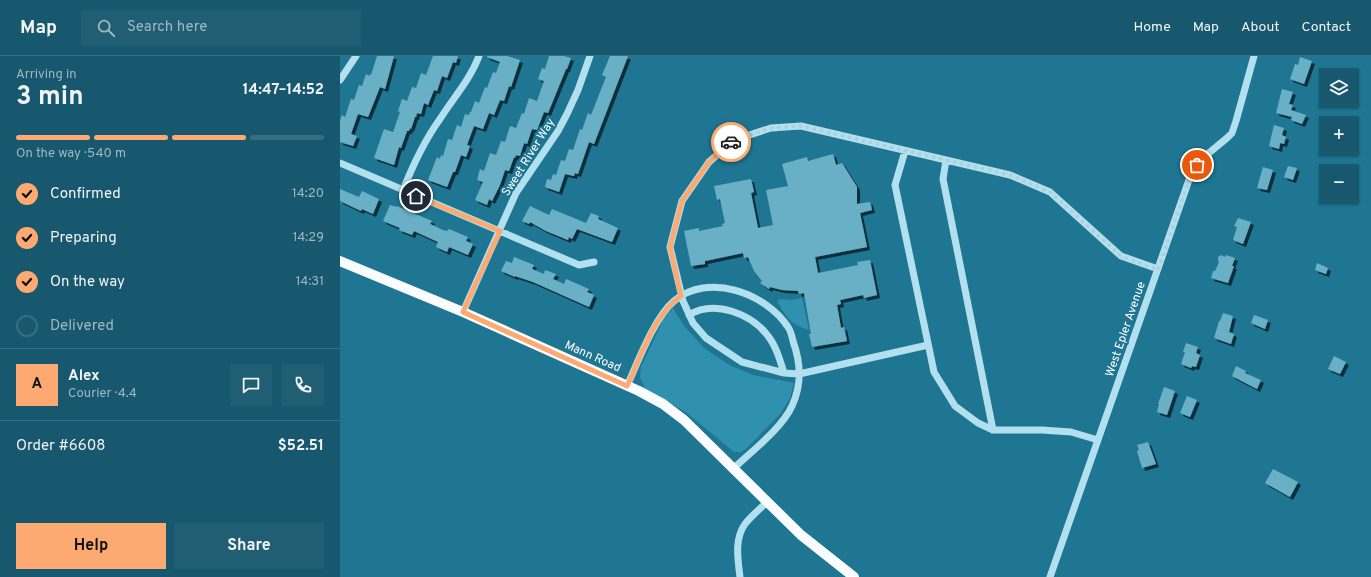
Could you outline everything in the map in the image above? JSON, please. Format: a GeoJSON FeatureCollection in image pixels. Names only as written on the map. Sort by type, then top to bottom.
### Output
{"type":"FeatureCollection","features":[{"type":"Feature","properties":{"kind":"main road","name":"Mann Road"},"geometry":{"type":"LineString","coordinates":[[340,261],[463,312],[627,386],[663,404],[684,420],[801,534],[854,577]]}},
{"type":"Feature","properties":{"kind":"street"},"geometry":{"type":"LineString","coordinates":[[340,80],[356,56]]}},
{"type":"Feature","properties":{"kind":"street"},"geometry":{"type":"LineString","coordinates":[[402,190],[422,146],[464,84],[479,56]]}},
{"type":"Feature","properties":{"kind":"street","name":"Sweet River Way"},"geometry":{"type":"LineString","coordinates":[[463,312],[516,193],[568,114],[590,56]]}},
{"type":"Feature","properties":{"kind":"street","name":"West Epler Avenue"},"geometry":{"type":"LineString","coordinates":[[1050,577],[1193,170],[1204,157],[1227,138],[1234,129],[1254,56]]}},
{"type":"Feature","properties":{"kind":"street"},"geometry":{"type":"LineString","coordinates":[[928,346],[800,374],[784,372],[742,362],[726,353],[706,338],[693,323],[681,296],[670,247],[682,201],[709,162],[734,140],[771,128],[801,126],[1010,175],[1050,192],[1121,256],[1158,270]]}},
{"type":"Feature","properties":{"kind":"street"},"geometry":{"type":"LineString","coordinates":[[905,151],[894,185],[934,372],[955,406],[978,423],[993,430],[1042,430],[1071,432],[1098,440]]}},
{"type":"Feature","properties":{"kind":"street"},"geometry":{"type":"LineString","coordinates":[[946,160],[943,179],[993,430]]}},
{"type":"Feature","properties":{"kind":"street"},"geometry":{"type":"LineString","coordinates":[[340,163],[579,265],[594,262]]}},
{"type":"Feature","properties":{"kind":"street"},"geometry":{"type":"LineString","coordinates":[[627,386],[660,318],[673,302],[681,296],[695,290],[714,287],[743,292],[758,300],[776,313],[789,328],[797,354],[800,368],[798,388],[791,407],[782,422],[734,468]]}},
{"type":"Feature","properties":{"kind":"street"},"geometry":{"type":"LineString","coordinates":[[689,315],[705,309],[718,308],[735,312],[750,319],[769,337],[784,372]]}},
{"type":"Feature","properties":{"kind":"street"},"geometry":{"type":"LineString","coordinates":[[740,577],[738,540],[745,525],[768,501]]}},
{"type":"Feature","properties":{"kind":"shaded area"},"geometry":{"type":"Polygon","coordinates":[[[802,298],[809,330],[793,323],[778,303],[779,299],[791,300],[802,298]]]}},
{"type":"Feature","properties":{"kind":"shaded area"},"geometry":{"type":"Polygon","coordinates":[[[673,308],[684,326],[704,348],[729,365],[753,375],[794,383],[790,398],[781,413],[748,447],[741,452],[734,452],[687,413],[645,388],[640,377],[641,367],[663,320],[673,308]]]}},
{"type":"Feature","properties":{"kind":"building"},"geometry":{"type":"Polygon","coordinates":[[[377,56],[394,56],[385,89],[380,87],[368,117],[358,114],[351,134],[357,136],[353,146],[340,142],[340,120],[342,115],[345,117],[351,99],[354,100],[359,85],[362,86],[366,74],[369,76],[370,74],[371,75],[377,56]]]}},
{"type":"Feature","properties":{"kind":"building"},"geometry":{"type":"Polygon","coordinates":[[[433,56],[458,56],[456,63],[453,62],[447,78],[442,76],[437,91],[434,90],[428,105],[424,103],[421,114],[417,113],[411,129],[410,128],[409,131],[407,131],[401,148],[399,147],[394,165],[374,158],[384,129],[393,132],[400,112],[398,111],[402,99],[407,101],[412,87],[416,88],[421,73],[426,75],[433,56]]]}},
{"type":"Feature","properties":{"kind":"building"},"geometry":{"type":"Polygon","coordinates":[[[487,56],[507,56],[520,60],[511,87],[509,86],[504,101],[500,100],[494,115],[489,113],[483,129],[474,126],[467,145],[470,146],[466,157],[461,155],[455,172],[453,172],[447,187],[428,180],[437,157],[440,159],[441,155],[443,156],[448,139],[452,140],[457,125],[461,127],[465,114],[469,115],[475,101],[479,103],[493,72],[496,73],[500,62],[487,56]]]}},
{"type":"Feature","properties":{"kind":"building"},"geometry":{"type":"Polygon","coordinates":[[[549,56],[564,56],[571,58],[548,113],[544,112],[537,130],[532,129],[527,144],[524,143],[520,156],[516,155],[515,158],[514,157],[509,171],[505,170],[492,201],[489,199],[487,205],[475,200],[483,182],[477,180],[480,169],[484,171],[490,153],[496,155],[501,141],[505,142],[510,126],[516,128],[522,113],[524,114],[529,98],[537,101],[544,81],[538,79],[542,68],[545,69],[549,56]]]}},
{"type":"Feature","properties":{"kind":"building"},"geometry":{"type":"Polygon","coordinates":[[[610,56],[628,56],[594,144],[589,142],[578,174],[575,173],[574,176],[565,174],[559,192],[545,187],[547,179],[551,180],[553,174],[556,175],[561,160],[565,161],[569,149],[573,150],[580,129],[582,130],[588,113],[591,115],[606,77],[602,75],[610,56]]]}},
{"type":"Feature","properties":{"kind":"building"},"geometry":{"type":"Polygon","coordinates":[[[1300,57],[1312,61],[1304,84],[1290,79],[1295,64],[1298,65],[1300,57]]]}},
{"type":"Feature","properties":{"kind":"building"},"geometry":{"type":"Polygon","coordinates":[[[1282,89],[1293,92],[1289,104],[1293,105],[1291,110],[1306,115],[1302,124],[1291,120],[1292,117],[1276,113],[1282,89]]]}},
{"type":"Feature","properties":{"kind":"building"},"geometry":{"type":"Polygon","coordinates":[[[1274,125],[1284,128],[1282,135],[1286,137],[1284,144],[1280,143],[1279,149],[1269,146],[1274,125]]]}},
{"type":"Feature","properties":{"kind":"building"},"geometry":{"type":"Polygon","coordinates":[[[833,154],[836,165],[842,163],[857,187],[857,204],[870,202],[872,210],[860,213],[867,247],[815,257],[818,273],[858,265],[857,262],[870,260],[877,295],[864,298],[863,295],[840,300],[841,304],[837,305],[841,328],[844,327],[847,341],[812,347],[804,293],[799,294],[798,291],[782,290],[770,287],[769,289],[760,283],[762,281],[754,271],[748,257],[744,258],[743,253],[705,261],[705,264],[691,266],[684,231],[699,228],[699,231],[723,226],[722,224],[725,223],[720,199],[717,200],[714,186],[751,179],[754,192],[751,193],[758,228],[773,225],[766,190],[788,186],[782,164],[807,157],[808,161],[833,154]]]}},
{"type":"Feature","properties":{"kind":"building"},"geometry":{"type":"Polygon","coordinates":[[[1288,166],[1297,168],[1293,180],[1284,177],[1288,166]]]}},
{"type":"Feature","properties":{"kind":"building"},"geometry":{"type":"Polygon","coordinates":[[[1263,167],[1273,170],[1267,190],[1257,188],[1263,167]]]}},
{"type":"Feature","properties":{"kind":"building"},"geometry":{"type":"Polygon","coordinates":[[[340,189],[359,197],[362,191],[379,199],[373,214],[362,209],[361,211],[340,201],[340,189]]]}},
{"type":"Feature","properties":{"kind":"building"},"geometry":{"type":"Polygon","coordinates":[[[390,205],[397,206],[432,221],[430,224],[443,230],[447,231],[449,229],[468,237],[466,241],[473,244],[468,255],[449,247],[447,252],[436,247],[438,242],[414,231],[412,235],[383,221],[390,205]]]}},
{"type":"Feature","properties":{"kind":"building"},"geometry":{"type":"Polygon","coordinates":[[[530,206],[549,215],[552,209],[586,223],[591,213],[599,216],[598,219],[618,228],[612,242],[577,229],[572,239],[569,237],[568,240],[546,231],[530,222],[529,224],[522,221],[530,206]]]}},
{"type":"Feature","properties":{"kind":"building"},"geometry":{"type":"Polygon","coordinates":[[[1238,218],[1251,222],[1243,244],[1233,240],[1237,227],[1234,226],[1238,218]]]}},
{"type":"Feature","properties":{"kind":"building"},"geometry":{"type":"Polygon","coordinates":[[[1221,255],[1235,258],[1228,283],[1211,278],[1213,271],[1215,271],[1219,262],[1218,257],[1221,255]]]}},
{"type":"Feature","properties":{"kind":"building"},"geometry":{"type":"Polygon","coordinates":[[[514,257],[534,265],[532,269],[544,274],[545,270],[556,274],[553,279],[564,284],[566,279],[589,289],[587,292],[594,295],[589,307],[533,282],[501,271],[506,261],[512,263],[514,257]]]}},
{"type":"Feature","properties":{"kind":"building"},"geometry":{"type":"Polygon","coordinates":[[[1317,263],[1328,268],[1326,274],[1315,270],[1317,263]]]}},
{"type":"Feature","properties":{"kind":"building"},"geometry":{"type":"Polygon","coordinates":[[[1223,313],[1233,316],[1229,332],[1234,334],[1231,344],[1214,338],[1223,313]]]}},
{"type":"Feature","properties":{"kind":"building"},"geometry":{"type":"Polygon","coordinates":[[[1254,315],[1268,320],[1265,329],[1251,323],[1254,315]]]}},
{"type":"Feature","properties":{"kind":"building"},"geometry":{"type":"Polygon","coordinates":[[[1186,343],[1198,347],[1196,353],[1200,355],[1196,367],[1192,366],[1191,368],[1181,364],[1186,343]]]}},
{"type":"Feature","properties":{"kind":"building"},"geometry":{"type":"Polygon","coordinates":[[[1334,356],[1346,362],[1340,374],[1328,369],[1334,356]]]}},
{"type":"Feature","properties":{"kind":"building"},"geometry":{"type":"Polygon","coordinates":[[[1236,366],[1246,371],[1245,373],[1261,380],[1257,389],[1232,376],[1236,366]]]}},
{"type":"Feature","properties":{"kind":"building"},"geometry":{"type":"Polygon","coordinates":[[[1164,387],[1175,391],[1167,415],[1157,412],[1164,387]]]}},
{"type":"Feature","properties":{"kind":"building"},"geometry":{"type":"Polygon","coordinates":[[[1187,396],[1197,400],[1190,417],[1180,413],[1187,396]]]}},
{"type":"Feature","properties":{"kind":"building"},"geometry":{"type":"Polygon","coordinates":[[[1148,442],[1156,464],[1142,468],[1137,451],[1139,450],[1137,445],[1148,442]]]}},
{"type":"Feature","properties":{"kind":"building"},"geometry":{"type":"Polygon","coordinates":[[[1273,469],[1298,482],[1290,497],[1265,483],[1273,469]]]}},
{"type":"Feature","properties":{"kind":"way so far"},"geometry":{"type":"LineString","coordinates":[[731,142],[771,128],[801,126],[1010,175],[1050,192],[1121,256],[1158,270],[1189,180],[1197,165]]}},
{"type":"Feature","properties":{"kind":"route"},"geometry":{"type":"LineString","coordinates":[[416,196],[500,231],[463,312],[627,386],[660,318],[673,302],[681,296],[670,247],[682,201],[709,162],[731,142]]}}]}
